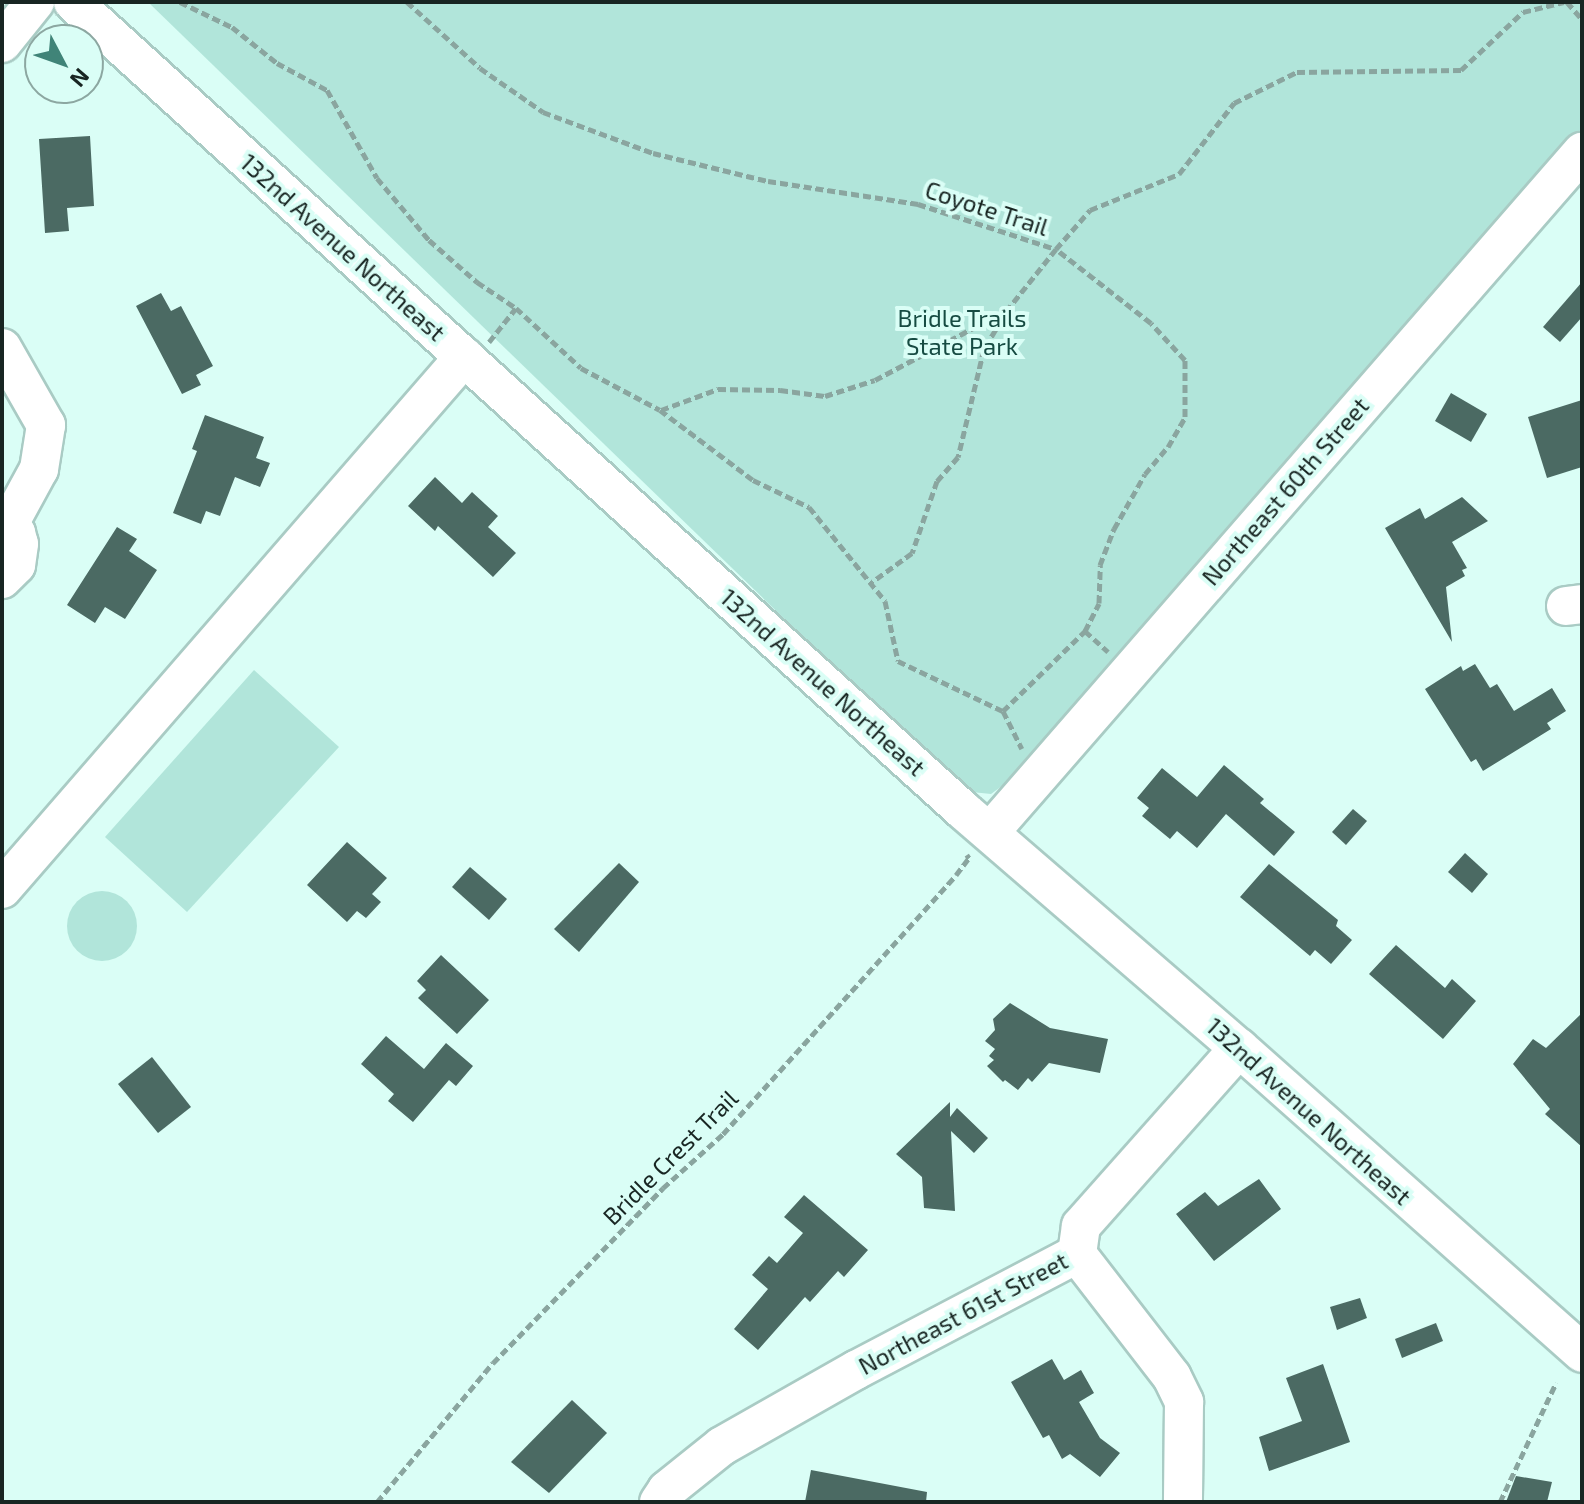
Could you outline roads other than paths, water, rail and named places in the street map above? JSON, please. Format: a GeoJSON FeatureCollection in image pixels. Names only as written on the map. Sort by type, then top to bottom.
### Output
{"type":"FeatureCollection","features":[{"type":"Feature","properties":{"kind":"street"},"geometry":{"type":"LineString","coordinates":[[2,43],[35,2]]}},
{"type":"Feature","properties":{"kind":"street","name":"132nd Avenue Northeast"},"geometry":{"type":"LineString","coordinates":[[73,2],[473,354],[976,840],[1239,1048],[1582,1353]]}},
{"type":"Feature","properties":{"kind":"street","name":"Northeast 60th Street"},"geometry":{"type":"LineString","coordinates":[[976,840],[1582,152]]}},
{"type":"Feature","properties":{"kind":"street"},"geometry":{"type":"LineString","coordinates":[[2,348],[46,425],[39,469],[6,522],[16,533],[19,555],[16,565],[2,579]]}},
{"type":"Feature","properties":{"kind":"street"},"geometry":{"type":"LineString","coordinates":[[2,889],[473,354]]}},
{"type":"Feature","properties":{"kind":"street","name":"Northeast 61st Street"},"geometry":{"type":"LineString","coordinates":[[663,1496],[722,1446],[856,1370],[1077,1254],[1081,1226],[1239,1048]]}},
{"type":"Feature","properties":{"kind":"street"},"geometry":{"type":"LineString","coordinates":[[1077,1254],[1172,1377],[1184,1402],[1183,1502]]}},
{"type":"Feature","properties":{"kind":"park label","name":"Bridle Trails State Park"},"geometry":{"type":"Point","coordinates":[962,332]}}]}
